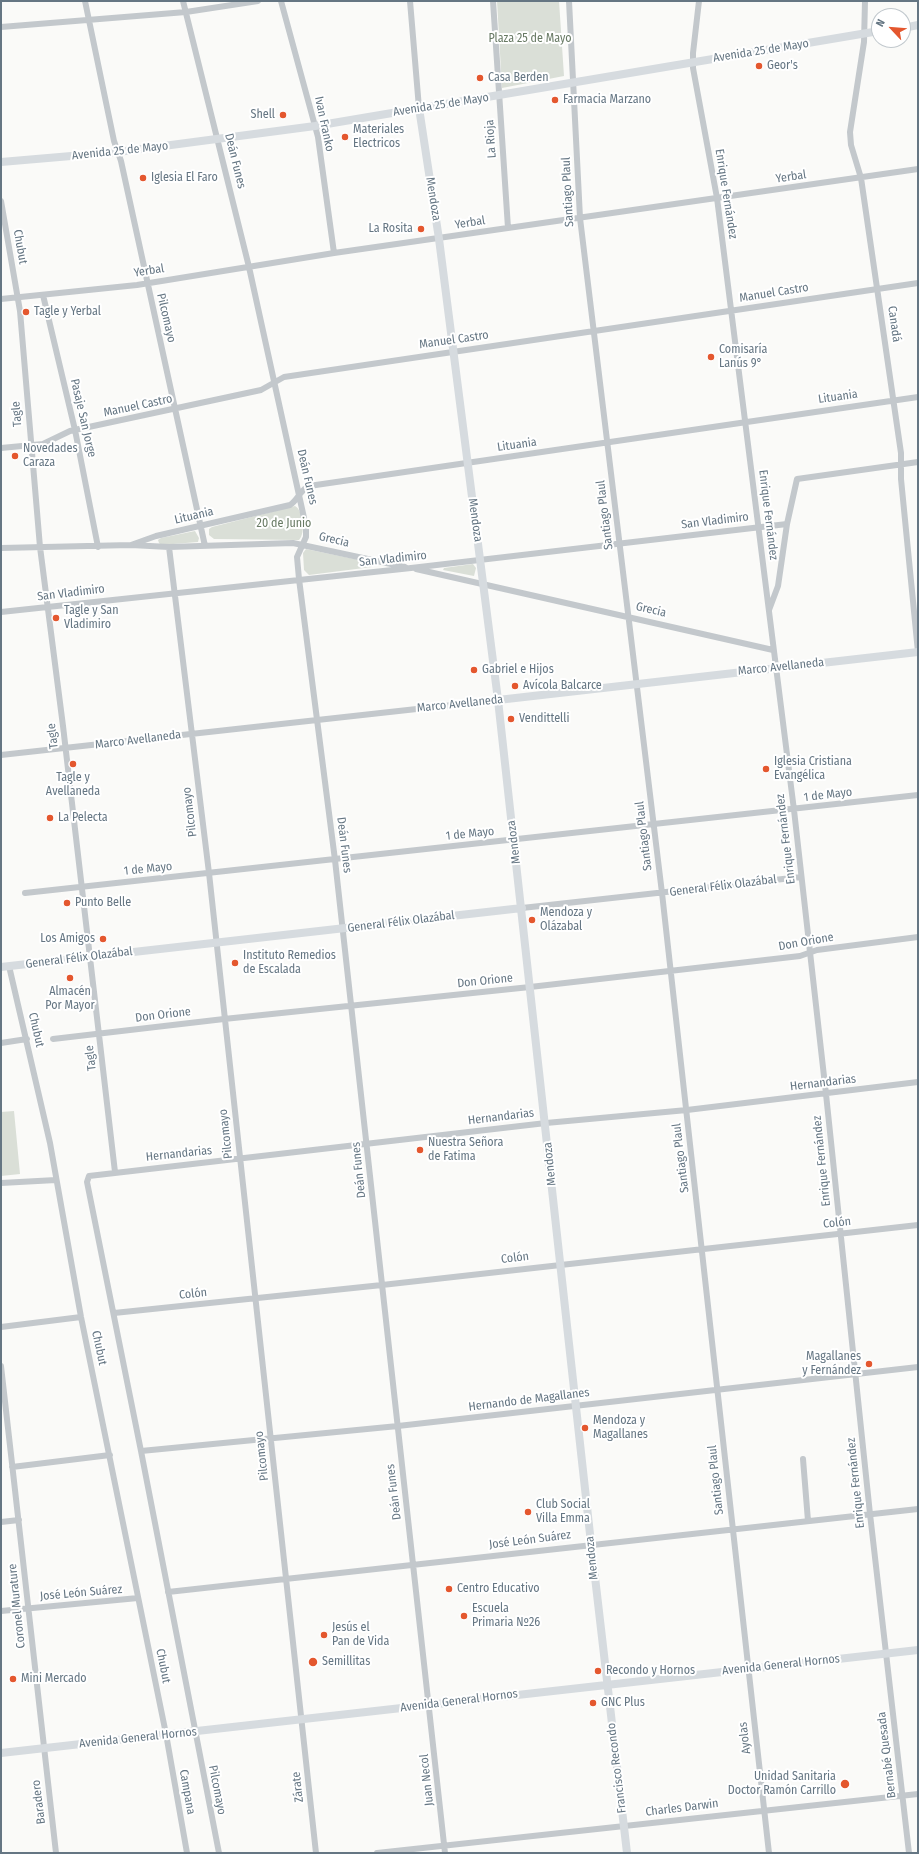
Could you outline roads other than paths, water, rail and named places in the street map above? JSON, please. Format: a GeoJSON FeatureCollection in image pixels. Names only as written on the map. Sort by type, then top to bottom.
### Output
{"type":"FeatureCollection","features":[{"type":"Feature","properties":{"kind":"street","name":"Pilcomayo"},"geometry":{"type":"LineString","coordinates":[[86,1],[146,283],[176,409],[205,546]]}},
{"type":"Feature","properties":{"kind":"street","name":"Deán Funes"},"geometry":{"type":"LineString","coordinates":[[183,1],[250,267],[306,527],[306,537],[298,557],[299,579],[335,860],[430,1705]]}},
{"type":"Feature","properties":{"kind":"street"},"geometry":{"type":"LineString","coordinates":[[1,27],[186,12],[258,1]]}},
{"type":"Feature","properties":{"kind":"street","name":"Ivan Franko"},"geometry":{"type":"LineString","coordinates":[[281,1],[315,126],[334,253]]}},
{"type":"Feature","properties":{"kind":"street","name":"Mendoza"},"geometry":{"type":"LineString","coordinates":[[410,1],[419,108],[439,239],[498,700],[607,1684]]}},
{"type":"Feature","properties":{"kind":"street","name":"La Rioja"},"geometry":{"type":"LineString","coordinates":[[493,1],[498,96],[508,228]]}},
{"type":"Feature","properties":{"kind":"street","name":"Santiago Plaul"},"geometry":{"type":"LineString","coordinates":[[569,1],[580,218],[628,616],[638,683],[748,1668]]}},
{"type":"Feature","properties":{"kind":"street","name":"Enrique Fernández"},"geometry":{"type":"LineString","coordinates":[[699,1],[692,62],[717,198],[794,810],[886,1654]]}},
{"type":"Feature","properties":{"kind":"street","name":"Canadá"},"geometry":{"type":"LineString","coordinates":[[865,1],[865,34],[850,132],[851,145],[861,178],[894,400],[902,464],[901,478],[918,652]]}},
{"type":"Feature","properties":{"kind":"street","name":"Avenida 25 de Mayo"},"geometry":{"type":"LineString","coordinates":[[1,162],[118,152],[219,140],[315,126],[871,33]]}},
{"type":"Feature","properties":{"kind":"street","name":"Yerbal"},"geometry":{"type":"LineString","coordinates":[[1,299],[43,296],[146,283],[334,253],[918,169]]}},
{"type":"Feature","properties":{"kind":"street","name":"Chubut"},"geometry":{"type":"LineString","coordinates":[[1,201],[18,298]]}},
{"type":"Feature","properties":{"kind":"street","name":"Manuel Castro"},"geometry":{"type":"LineString","coordinates":[[1,448],[51,441],[75,430],[261,390],[284,377],[918,283]]}},
{"type":"Feature","properties":{"kind":"street","name":"Pasaje San Jorge"},"geometry":{"type":"LineString","coordinates":[[43,296],[75,430],[98,547]]}},
{"type":"Feature","properties":{"kind":"street","name":"Tagle"},"geometry":{"type":"LineString","coordinates":[[18,298],[40,547],[115,1172]]}},
{"type":"Feature","properties":{"kind":"street","name":"Lituania"},"geometry":{"type":"LineString","coordinates":[[131,545],[156,536],[290,505],[299,496],[302,490],[309,486],[918,397]]}},
{"type":"Feature","properties":{"kind":"street"},"geometry":{"type":"LineString","coordinates":[[768,612],[778,586],[787,524],[796,481],[800,477],[918,462]]}},
{"type":"Feature","properties":{"kind":"street","name":"San Vladimiro"},"geometry":{"type":"LineString","coordinates":[[1,612],[175,592],[411,568],[787,524]]}},
{"type":"Feature","properties":{"kind":"street","name":"Grecia"},"geometry":{"type":"LineString","coordinates":[[1,548],[98,547],[131,545],[169,547],[302,544],[483,583],[773,650]]}},
{"type":"Feature","properties":{"kind":"street","name":"Pilcomayo"},"geometry":{"type":"LineString","coordinates":[[169,547],[216,943],[302,1719]]}},
{"type":"Feature","properties":{"kind":"street","name":"Marco Avellaneda"},"geometry":{"type":"LineString","coordinates":[[1,755],[918,652]]}},
{"type":"Feature","properties":{"kind":"street","name":"1 de Mayo"},"geometry":{"type":"LineString","coordinates":[[24,894],[794,810],[918,795]]}},
{"type":"Feature","properties":{"kind":"street","name":"General Félix Olazábal"},"geometry":{"type":"LineString","coordinates":[[5,967],[90,956],[801,877]]}},
{"type":"Feature","properties":{"kind":"street","name":"Don Orione"},"geometry":{"type":"LineString","coordinates":[[53,1039],[800,956],[817,950],[918,937]]}},
{"type":"Feature","properties":{"kind":"street","name":"Chubut"},"geometry":{"type":"LineString","coordinates":[[5,967],[27,1039],[50,1143],[81,1317],[166,1734]]}},
{"type":"Feature","properties":{"kind":"street"},"geometry":{"type":"LineString","coordinates":[[1,1043],[27,1039]]}},
{"type":"Feature","properties":{"kind":"street","name":"Hernandarias"},"geometry":{"type":"LineString","coordinates":[[87,1178],[91,1175],[115,1172],[546,1123],[686,1110],[918,1082]]}},
{"type":"Feature","properties":{"kind":"street","name":"Chubut"},"geometry":{"type":"LineString","coordinates":[[87,1178],[195,1731]]}},
{"type":"Feature","properties":{"kind":"street"},"geometry":{"type":"LineString","coordinates":[[1,1183],[56,1180]]}},
{"type":"Feature","properties":{"kind":"street","name":"Colón"},"geometry":{"type":"LineString","coordinates":[[114,1313],[382,1285],[918,1225]]}},
{"type":"Feature","properties":{"kind":"street"},"geometry":{"type":"LineString","coordinates":[[1,1327],[81,1317]]}},
{"type":"Feature","properties":{"kind":"street","name":"Coronel Murature"},"geometry":{"type":"LineString","coordinates":[[1,1366],[44,1748]]}},
{"type":"Feature","properties":{"kind":"street","name":"Hernando de Magallanes"},"geometry":{"type":"LineString","coordinates":[[141,1451],[398,1426],[918,1367]]}},
{"type":"Feature","properties":{"kind":"street"},"geometry":{"type":"LineString","coordinates":[[1,1436],[8,1436]]}},
{"type":"Feature","properties":{"kind":"street"},"geometry":{"type":"LineString","coordinates":[[12,1467],[110,1455]]}},
{"type":"Feature","properties":{"kind":"street"},"geometry":{"type":"LineString","coordinates":[[803,1459],[808,1521]]}},
{"type":"Feature","properties":{"kind":"street","name":"José León Suárez"},"geometry":{"type":"LineString","coordinates":[[168,1592],[918,1509]]}},
{"type":"Feature","properties":{"kind":"street"},"geometry":{"type":"LineString","coordinates":[[1,1522],[19,1520]]}},
{"type":"Feature","properties":{"kind":"street","name":"José León Suárez"},"geometry":{"type":"LineString","coordinates":[[1,1611],[138,1598]]}},
{"type":"Feature","properties":{"kind":"street","name":"Avenida General Hornos"},"geometry":{"type":"LineString","coordinates":[[1,1753],[918,1650]]}},
{"type":"Feature","properties":{"kind":"street","name":"Bernabé Quesada"},"geometry":{"type":"LineString","coordinates":[[886,1654],[909,1853]]}},
{"type":"Feature","properties":{"kind":"street","name":"Ayolas"},"geometry":{"type":"LineString","coordinates":[[748,1668],[769,1853]]}},
{"type":"Feature","properties":{"kind":"street","name":"Francisco Recondo"},"geometry":{"type":"LineString","coordinates":[[607,1684],[627,1853]]}},
{"type":"Feature","properties":{"kind":"street","name":"Juan Necol"},"geometry":{"type":"LineString","coordinates":[[430,1705],[445,1853]]}},
{"type":"Feature","properties":{"kind":"street","name":"Zárate"},"geometry":{"type":"LineString","coordinates":[[302,1719],[316,1853]]}},
{"type":"Feature","properties":{"kind":"street","name":"Pilcomayo"},"geometry":{"type":"LineString","coordinates":[[195,1731],[218,1853]]}},
{"type":"Feature","properties":{"kind":"street","name":"Campana"},"geometry":{"type":"LineString","coordinates":[[166,1734],[187,1853]]}},
{"type":"Feature","properties":{"kind":"street","name":"Baradero"},"geometry":{"type":"LineString","coordinates":[[44,1748],[56,1853]]}},
{"type":"Feature","properties":{"kind":"street","name":"Charles Darwin"},"geometry":{"type":"LineString","coordinates":[[377,1853],[765,1809],[918,1794]]}},
{"type":"Feature","properties":{"kind":"place","name":"Geor's"},"geometry":{"type":"Point","coordinates":[759,66]}},
{"type":"Feature","properties":{"kind":"place","name":"Casa Berden"},"geometry":{"type":"Point","coordinates":[480,78]}},
{"type":"Feature","properties":{"kind":"place","name":"Farmacia Marzano"},"geometry":{"type":"Point","coordinates":[555,100]}},
{"type":"Feature","properties":{"kind":"place","name":"Shell"},"geometry":{"type":"Point","coordinates":[283,115]}},
{"type":"Feature","properties":{"kind":"place","name":"Materiales Electricos"},"geometry":{"type":"Point","coordinates":[345,137]}},
{"type":"Feature","properties":{"kind":"place","name":"Iglesia El Faro"},"geometry":{"type":"Point","coordinates":[143,178]}},
{"type":"Feature","properties":{"kind":"place","name":"La Rosita"},"geometry":{"type":"Point","coordinates":[421,229]}},
{"type":"Feature","properties":{"kind":"place","name":"Tagle y Yerbal"},"geometry":{"type":"Point","coordinates":[26,312]}},
{"type":"Feature","properties":{"kind":"place","name":"Comisaría Lanús 9°"},"geometry":{"type":"Point","coordinates":[711,357]}},
{"type":"Feature","properties":{"kind":"place","name":"Novedades Caraza"},"geometry":{"type":"Point","coordinates":[15,456]}},
{"type":"Feature","properties":{"kind":"place","name":"Tagle y San Vladimiro"},"geometry":{"type":"Point","coordinates":[56,618]}},
{"type":"Feature","properties":{"kind":"place","name":"Gabriel e Hijos"},"geometry":{"type":"Point","coordinates":[474,670]}},
{"type":"Feature","properties":{"kind":"place","name":"Avícola Balcarce"},"geometry":{"type":"Point","coordinates":[515,686]}},
{"type":"Feature","properties":{"kind":"place","name":"Vendittelli"},"geometry":{"type":"Point","coordinates":[511,719]}},
{"type":"Feature","properties":{"kind":"place","name":"Tagle y Avellaneda"},"geometry":{"type":"Point","coordinates":[73,764]}},
{"type":"Feature","properties":{"kind":"place","name":"Iglesia Cristiana Evangélica"},"geometry":{"type":"Point","coordinates":[766,769]}},
{"type":"Feature","properties":{"kind":"place","name":"La Pelecta"},"geometry":{"type":"Point","coordinates":[50,818]}},
{"type":"Feature","properties":{"kind":"place","name":"Punto Belle"},"geometry":{"type":"Point","coordinates":[67,903]}},
{"type":"Feature","properties":{"kind":"place","name":"Mendoza y Olázabal"},"geometry":{"type":"Point","coordinates":[532,920]}},
{"type":"Feature","properties":{"kind":"place","name":"Los Amigos"},"geometry":{"type":"Point","coordinates":[103,939]}},
{"type":"Feature","properties":{"kind":"place","name":"Instituto Remedios de Escalada"},"geometry":{"type":"Point","coordinates":[235,963]}},
{"type":"Feature","properties":{"kind":"place","name":"Almacén Por Mayor"},"geometry":{"type":"Point","coordinates":[70,978]}},
{"type":"Feature","properties":{"kind":"place","name":"Nuestra Señora de Fatima"},"geometry":{"type":"Point","coordinates":[420,1150]}},
{"type":"Feature","properties":{"kind":"place","name":"Magallanes y Fernández"},"geometry":{"type":"Point","coordinates":[869,1364]}},
{"type":"Feature","properties":{"kind":"place","name":"Mendoza y Magallanes"},"geometry":{"type":"Point","coordinates":[585,1428]}},
{"type":"Feature","properties":{"kind":"place","name":"Club Social Villa Emma"},"geometry":{"type":"Point","coordinates":[528,1512]}},
{"type":"Feature","properties":{"kind":"place","name":"Centro Educativo"},"geometry":{"type":"Point","coordinates":[449,1589]}},
{"type":"Feature","properties":{"kind":"place","name":"Escuela Primaria Nº26"},"geometry":{"type":"Point","coordinates":[464,1616]}},
{"type":"Feature","properties":{"kind":"place","name":"Jesús el Pan de Vida"},"geometry":{"type":"Point","coordinates":[324,1635]}},
{"type":"Feature","properties":{"kind":"place","name":"Semillitas"},"geometry":{"type":"Point","coordinates":[313,1662]}},
{"type":"Feature","properties":{"kind":"place","name":"Recondo y Hornos"},"geometry":{"type":"Point","coordinates":[598,1671]}},
{"type":"Feature","properties":{"kind":"place","name":"Mini Mercado"},"geometry":{"type":"Point","coordinates":[13,1679]}},
{"type":"Feature","properties":{"kind":"place","name":"GNC Plus"},"geometry":{"type":"Point","coordinates":[593,1703]}},
{"type":"Feature","properties":{"kind":"place","name":"Unidad Sanitaria Doctor Ramón Carrillo"},"geometry":{"type":"Point","coordinates":[845,1784]}},
{"type":"Feature","properties":{"kind":"park label","name":"Plaza 25 de Mayo"},"geometry":{"type":"Point","coordinates":[530,39]}},
{"type":"Feature","properties":{"kind":"park label","name":"20 de Junio"},"geometry":{"type":"Point","coordinates":[284,524]}}]}
